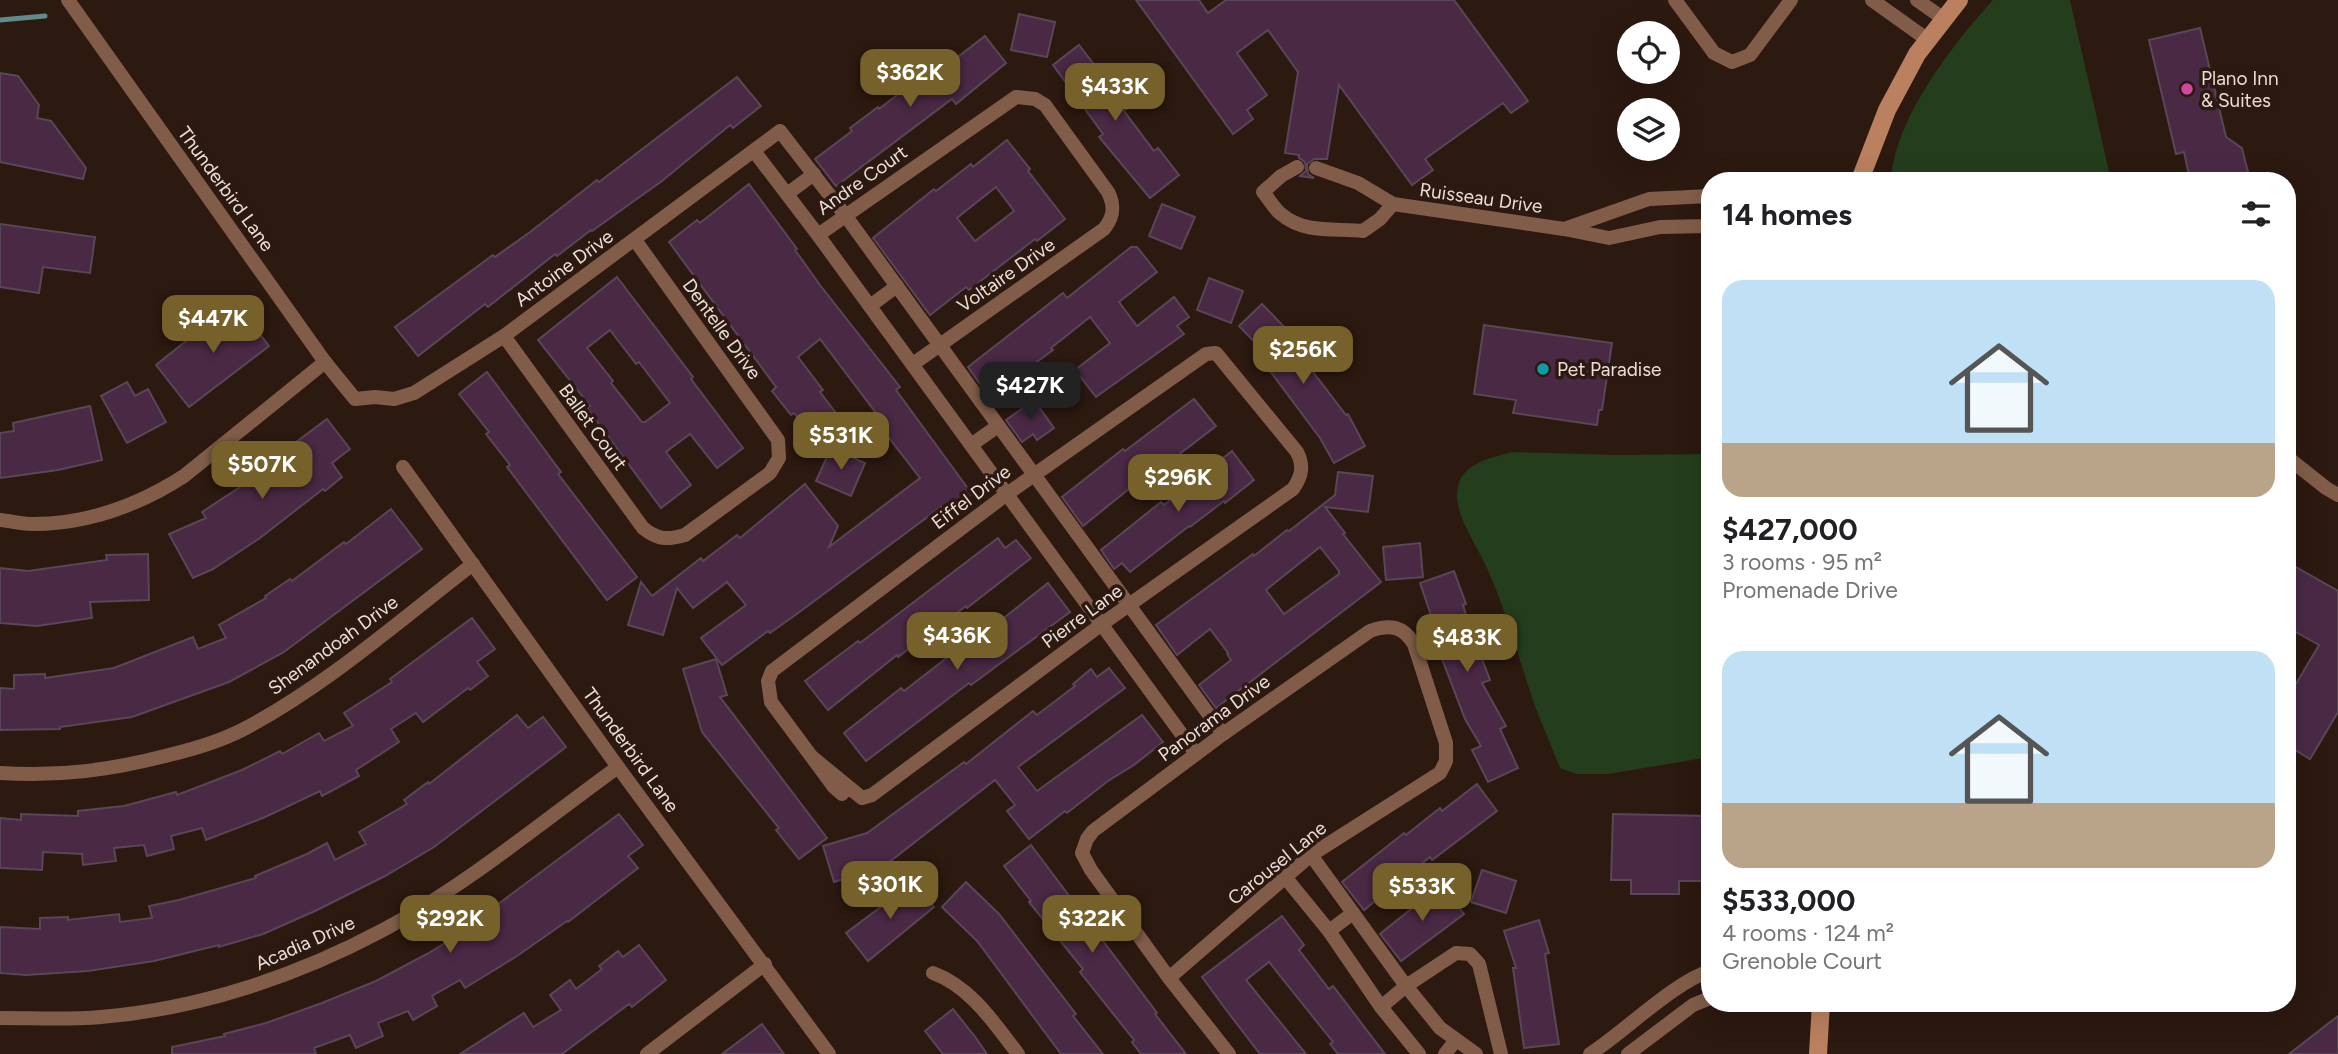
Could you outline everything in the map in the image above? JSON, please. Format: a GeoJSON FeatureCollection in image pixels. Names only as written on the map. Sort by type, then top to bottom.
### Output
{"type":"FeatureCollection","features":[{"type":"Feature","properties":{"kind":"street","name":"Thunderbird Lane"},"geometry":{"type":"LineString","coordinates":[[68,0],[325,362],[355,399]]}},
{"type":"Feature","properties":{"kind":"street"},"geometry":{"type":"LineString","coordinates":[[1675,0],[1714,53],[1732,62],[1750,55],[1791,0]]}},
{"type":"Feature","properties":{"kind":"street"},"geometry":{"type":"LineString","coordinates":[[1872,0],[1928,40]]}},
{"type":"Feature","properties":{"kind":"street"},"geometry":{"type":"LineString","coordinates":[[1917,0],[1944,19]]}},
{"type":"Feature","properties":{"kind":"street"},"geometry":{"type":"LineString","coordinates":[[1863,172],[1887,110],[1917,54],[1959,0]]}},
{"type":"Feature","properties":{"kind":"street","name":"Andre Court"},"geometry":{"type":"LineString","coordinates":[[818,235],[1007,102],[1016,97],[1035,99]]}},
{"type":"Feature","properties":{"kind":"street","name":"Voltaire Drive"},"geometry":{"type":"LineString","coordinates":[[913,364],[1104,229],[1111,221],[1113,201],[1108,192],[1045,105],[1035,99]]}},
{"type":"Feature","properties":{"kind":"street","name":"Antoine Drive"},"geometry":{"type":"LineString","coordinates":[[355,399],[375,397],[394,400],[414,393],[504,336],[780,131],[814,174]]}},
{"type":"Feature","properties":{"kind":"street"},"geometry":{"type":"LineString","coordinates":[[754,151],[913,364],[1196,754]]}},
{"type":"Feature","properties":{"kind":"street","name":"Ruisseau Drive"},"geometry":{"type":"LineString","coordinates":[[1297,167],[1281,176],[1263,192],[1281,215],[1313,230],[1363,231],[1380,219],[1393,204]]}},
{"type":"Feature","properties":{"kind":"street","name":"Ruisseau Drive"},"geometry":{"type":"LineString","coordinates":[[1316,168],[1358,183],[1393,204],[1609,238],[1660,227],[1701,226]]}},
{"type":"Feature","properties":{"kind":"street"},"geometry":{"type":"LineString","coordinates":[[787,194],[814,174],[1223,734]]}},
{"type":"Feature","properties":{"kind":"street","name":"Ruisseau Drive"},"geometry":{"type":"LineString","coordinates":[[1564,229],[1649,198],[1701,196]]}},
{"type":"Feature","properties":{"kind":"street","name":"Dentelle Drive"},"geometry":{"type":"LineString","coordinates":[[635,240],[778,440],[779,458],[771,473],[685,535],[668,540],[655,537]]}},
{"type":"Feature","properties":{"kind":"street"},"geometry":{"type":"LineString","coordinates":[[870,306],[897,286]]}},
{"type":"Feature","properties":{"kind":"street","name":"Ballet Court"},"geometry":{"type":"LineString","coordinates":[[504,336],[643,528],[655,537]]}},
{"type":"Feature","properties":{"kind":"street","name":"Eiffel Drive"},"geometry":{"type":"LineString","coordinates":[[812,757],[771,702],[768,681],[772,671],[1034,474],[1206,354],[1216,353],[1297,452],[1302,470]]}},
{"type":"Feature","properties":{"kind":"street"},"geometry":{"type":"LineString","coordinates":[[0,520],[33,524],[71,520],[115,511],[159,492],[184,476],[325,362]]}},
{"type":"Feature","properties":{"kind":"street"},"geometry":{"type":"LineString","coordinates":[[971,445],[998,426]]}},
{"type":"Feature","properties":{"kind":"street"},"geometry":{"type":"LineString","coordinates":[[2296,464],[2338,495]]}},
{"type":"Feature","properties":{"kind":"street","name":"Thunderbird Lane"},"geometry":{"type":"LineString","coordinates":[[403,467],[618,767],[829,1054]]}},
{"type":"Feature","properties":{"kind":"street","name":"Pierre Lane"},"geometry":{"type":"LineString","coordinates":[[812,757],[862,799],[872,795],[1102,624],[1293,489],[1302,470]]}},
{"type":"Feature","properties":{"kind":"street","name":"Shenandoah Drive"},"geometry":{"type":"LineString","coordinates":[[0,773],[75,774],[135,764],[195,748],[242,731],[303,695],[473,564]]}},
{"type":"Feature","properties":{"kind":"street","name":"Panorama Drive"},"geometry":{"type":"LineString","coordinates":[[1169,978],[1091,870],[1082,853],[1093,831],[1223,734],[1370,631],[1380,627],[1400,629],[1409,635],[1414,644],[1446,743],[1447,761]]}},
{"type":"Feature","properties":{"kind":"street","name":"Carousel Lane"},"geometry":{"type":"LineString","coordinates":[[1169,978],[1311,855],[1440,773],[1447,761]]}},
{"type":"Feature","properties":{"kind":"street","name":"Acadia Drive"},"geometry":{"type":"LineString","coordinates":[[0,1018],[101,1017],[176,1005],[252,987],[383,930],[448,890],[618,767]]}},
{"type":"Feature","properties":{"kind":"street"},"geometry":{"type":"LineString","coordinates":[[1311,855],[1406,986],[1440,1028],[1476,1054]]}},
{"type":"Feature","properties":{"kind":"street"},"geometry":{"type":"LineString","coordinates":[[1285,877],[1329,931],[1381,1006],[1419,1054]]}},
{"type":"Feature","properties":{"kind":"street"},"geometry":{"type":"LineString","coordinates":[[1329,931],[1353,913]]}},
{"type":"Feature","properties":{"kind":"street"},"geometry":{"type":"LineString","coordinates":[[1381,1006],[1456,953],[1470,954],[1479,964],[1501,1054]]}},
{"type":"Feature","properties":{"kind":"street"},"geometry":{"type":"LineString","coordinates":[[647,1054],[765,964]]}},
{"type":"Feature","properties":{"kind":"street"},"geometry":{"type":"LineString","coordinates":[[933,973],[951,979],[968,994],[1018,1054]]}},
{"type":"Feature","properties":{"kind":"street"},"geometry":{"type":"LineString","coordinates":[[1590,1054],[1664,998],[1701,975]]}},
{"type":"Feature","properties":{"kind":"street"},"geometry":{"type":"LineString","coordinates":[[1169,978],[1229,1054]]}},
{"type":"Feature","properties":{"kind":"street"},"geometry":{"type":"LineString","coordinates":[[1628,1054],[1693,1004],[1701,1001]]}},
{"type":"Feature","properties":{"kind":"street"},"geometry":{"type":"LineString","coordinates":[[1818,1054],[1820,1012]]}},
{"type":"Feature","properties":{"kind":"street"},"geometry":{"type":"LineString","coordinates":[[1635,1022],[1649,1040]]}},
{"type":"Feature","properties":{"kind":"street"},"geometry":{"type":"LineString","coordinates":[[1445,1054],[1456,1040]]}},
{"type":"Feature","properties":{"kind":"green space"},"geometry":{"type":"Polygon","coordinates":[[[1993,0],[2070,0],[2109,172],[1892,172],[1903,132],[1914,108],[1961,38],[1993,0]]]}},
{"type":"Feature","properties":{"kind":"green space"},"geometry":{"type":"Polygon","coordinates":[[[1512,452],[1701,454],[1701,758],[1608,774],[1576,774],[1560,768],[1536,709],[1498,595],[1463,522],[1457,502],[1459,483],[1468,470],[1512,452]]]}},
{"type":"Feature","properties":{"kind":"building"},"geometry":{"type":"Polygon","coordinates":[[[1136,0],[1199,0],[1208,13],[1226,0],[1454,0],[1528,101],[1511,113],[1503,103],[1425,159],[1433,170],[1412,185],[1339,85],[1327,159],[1314,159],[1307,164],[1308,174],[1314,178],[1300,176],[1306,171],[1305,162],[1299,155],[1285,153],[1298,72],[1268,30],[1237,53],[1267,95],[1247,110],[1253,119],[1233,134],[1136,0]]]}},
{"type":"Feature","properties":{"kind":"building"},"geometry":{"type":"Polygon","coordinates":[[[1019,14],[1055,22],[1047,57],[1011,50],[1019,14]]]}},
{"type":"Feature","properties":{"kind":"building","name":"Plano Inn & Suites"},"geometry":{"type":"Polygon","coordinates":[[[2200,28],[2226,137],[2242,148],[2248,172],[2188,172],[2184,152],[2176,154],[2149,40],[2200,28]]]}},
{"type":"Feature","properties":{"kind":"building"},"geometry":{"type":"Polygon","coordinates":[[[985,36],[1006,63],[956,104],[952,99],[836,186],[815,159],[852,131],[850,128],[946,57],[950,63],[985,36]]]}},
{"type":"Feature","properties":{"kind":"building"},"geometry":{"type":"Polygon","coordinates":[[[1079,45],[1128,108],[1124,111],[1154,151],[1158,148],[1179,175],[1150,198],[1099,137],[1103,134],[1053,65],[1079,45]]]}},
{"type":"Feature","properties":{"kind":"building"},"geometry":{"type":"Polygon","coordinates":[[[0,73],[18,76],[39,105],[37,118],[51,121],[86,168],[83,179],[0,162],[0,73]]]}},
{"type":"Feature","properties":{"kind":"building"},"geometry":{"type":"Polygon","coordinates":[[[737,77],[761,106],[733,128],[730,125],[662,181],[557,256],[555,254],[488,307],[485,304],[418,356],[395,327],[493,255],[495,257],[530,232],[597,180],[599,182],[737,77]]]}},
{"type":"Feature","properties":{"kind":"building"},"geometry":{"type":"Polygon","coordinates":[[[1007,140],[1065,219],[969,290],[966,287],[930,315],[873,238],[934,189],[936,191],[971,164],[973,167],[1007,140]],[[996,187],[957,218],[975,241],[1014,211],[996,187]]]}},
{"type":"Feature","properties":{"kind":"building"},"geometry":{"type":"Polygon","coordinates":[[[749,184],[820,285],[900,387],[896,390],[972,494],[946,515],[941,507],[794,616],[770,633],[768,631],[722,665],[701,638],[746,605],[727,582],[693,608],[677,588],[663,635],[628,625],[641,582],[652,596],[701,558],[703,561],[737,535],[740,538],[805,484],[838,526],[829,547],[920,478],[872,416],[876,413],[820,339],[798,357],[846,426],[820,446],[794,413],[791,415],[772,391],[776,387],[669,242],[697,220],[700,223],[749,184]]]}},
{"type":"Feature","properties":{"kind":"building"},"geometry":{"type":"Polygon","coordinates":[[[1162,204],[1195,217],[1181,249],[1149,236],[1162,204]]]}},
{"type":"Feature","properties":{"kind":"building"},"geometry":{"type":"Polygon","coordinates":[[[0,224],[95,237],[90,273],[43,267],[39,293],[0,287],[0,224]]]}},
{"type":"Feature","properties":{"kind":"building"},"geometry":{"type":"Polygon","coordinates":[[[1131,247],[1137,247],[1157,272],[1119,302],[1137,326],[1174,297],[1189,317],[1177,326],[1184,334],[1096,397],[1075,370],[1110,343],[1090,317],[1051,348],[1053,350],[989,397],[968,367],[1063,293],[1067,298],[1131,247]]]}},
{"type":"Feature","properties":{"kind":"building"},"geometry":{"type":"Polygon","coordinates":[[[617,277],[743,448],[717,468],[690,434],[666,452],[691,485],[661,508],[587,408],[590,406],[538,340],[617,277]],[[610,330],[587,348],[613,381],[611,383],[642,422],[645,422],[670,403],[639,362],[636,364],[610,330]]]}},
{"type":"Feature","properties":{"kind":"building"},"geometry":{"type":"Polygon","coordinates":[[[1209,278],[1243,291],[1231,323],[1197,310],[1209,278]]]}},
{"type":"Feature","properties":{"kind":"building"},"geometry":{"type":"Polygon","coordinates":[[[235,302],[269,346],[189,407],[156,365],[235,302]]]}},
{"type":"Feature","properties":{"kind":"building"},"geometry":{"type":"Polygon","coordinates":[[[1262,304],[1288,331],[1284,334],[1346,415],[1348,414],[1365,446],[1334,463],[1320,438],[1264,363],[1270,358],[1239,326],[1262,304]]]}},
{"type":"Feature","properties":{"kind":"building","name":"Pet Paradise"},"geometry":{"type":"Polygon","coordinates":[[[1484,325],[1612,343],[1602,410],[1599,410],[1597,425],[1513,413],[1516,400],[1474,394],[1484,325]]]}},
{"type":"Feature","properties":{"kind":"building"},"geometry":{"type":"Polygon","coordinates":[[[487,372],[561,472],[558,474],[637,577],[607,600],[507,467],[510,465],[486,434],[489,432],[459,394],[487,372]]]}},
{"type":"Feature","properties":{"kind":"building"},"geometry":{"type":"Polygon","coordinates":[[[127,382],[135,396],[148,389],[166,422],[127,443],[101,396],[127,382]]]}},
{"type":"Feature","properties":{"kind":"building"},"geometry":{"type":"Polygon","coordinates":[[[1194,399],[1216,426],[1152,475],[1150,472],[1083,526],[1062,497],[1123,449],[1125,451],[1194,399]]]}},
{"type":"Feature","properties":{"kind":"building"},"geometry":{"type":"Polygon","coordinates":[[[1034,400],[1054,428],[1037,440],[1033,434],[1022,442],[1006,420],[1034,400]]]}},
{"type":"Feature","properties":{"kind":"building"},"geometry":{"type":"Polygon","coordinates":[[[90,406],[102,460],[58,470],[0,478],[0,433],[14,431],[13,423],[90,406]]]}},
{"type":"Feature","properties":{"kind":"building"},"geometry":{"type":"Polygon","coordinates":[[[327,419],[350,449],[332,463],[342,477],[260,538],[213,569],[193,578],[169,534],[206,518],[202,512],[246,483],[244,481],[327,419]]]}},
{"type":"Feature","properties":{"kind":"building"},"geometry":{"type":"Polygon","coordinates":[[[831,448],[865,463],[851,496],[816,481],[831,448]]]}},
{"type":"Feature","properties":{"kind":"building"},"geometry":{"type":"Polygon","coordinates":[[[1232,451],[1254,480],[1130,572],[1122,563],[1114,569],[1101,550],[1161,502],[1164,505],[1232,451]]]}},
{"type":"Feature","properties":{"kind":"building"},"geometry":{"type":"Polygon","coordinates":[[[1338,472],[1373,476],[1368,512],[1325,507],[1381,582],[1216,708],[1199,685],[1231,660],[1228,653],[1210,629],[1177,655],[1156,625],[1335,495],[1338,472]],[[1320,547],[1266,590],[1284,614],[1339,574],[1320,547]]]}},
{"type":"Feature","properties":{"kind":"building"},"geometry":{"type":"Polygon","coordinates":[[[391,509],[422,549],[284,652],[229,682],[132,717],[60,729],[0,730],[0,688],[14,689],[14,675],[45,674],[45,678],[114,668],[193,637],[198,649],[226,638],[219,625],[266,598],[265,596],[290,579],[292,581],[391,509]]]}},
{"type":"Feature","properties":{"kind":"building"},"geometry":{"type":"Polygon","coordinates":[[[998,538],[1005,548],[1016,540],[1031,558],[967,608],[966,606],[898,657],[897,655],[828,710],[805,681],[858,641],[860,643],[998,538]]]}},
{"type":"Feature","properties":{"kind":"building"},"geometry":{"type":"Polygon","coordinates":[[[1420,543],[1423,577],[1386,580],[1383,547],[1420,543]]]}},
{"type":"Feature","properties":{"kind":"building"},"geometry":{"type":"Polygon","coordinates":[[[148,554],[149,600],[90,602],[92,618],[37,626],[0,623],[0,568],[28,571],[107,560],[106,555],[148,554]]]}},
{"type":"Feature","properties":{"kind":"building"},"geometry":{"type":"Polygon","coordinates":[[[2296,567],[2338,591],[2338,712],[2310,759],[2296,750],[2296,684],[2319,645],[2296,632],[2296,567]]]}},
{"type":"Feature","properties":{"kind":"building"},"geometry":{"type":"Polygon","coordinates":[[[1454,571],[1466,604],[1463,605],[1478,655],[1480,654],[1490,680],[1482,683],[1506,726],[1500,729],[1518,768],[1488,782],[1472,750],[1481,746],[1465,719],[1439,651],[1431,625],[1434,624],[1420,583],[1454,571]]]}},
{"type":"Feature","properties":{"kind":"building"},"geometry":{"type":"Polygon","coordinates":[[[1048,583],[1070,612],[971,685],[969,683],[866,761],[844,733],[901,688],[904,691],[975,636],[977,639],[1048,583]]]}},
{"type":"Feature","properties":{"kind":"building"},"geometry":{"type":"Polygon","coordinates":[[[472,618],[495,649],[477,662],[488,676],[423,722],[416,713],[391,729],[399,742],[356,770],[359,776],[322,796],[320,791],[263,818],[206,840],[202,828],[171,836],[174,849],[147,856],[144,845],[114,848],[116,861],[83,865],[82,854],[43,852],[42,870],[0,868],[0,818],[21,820],[21,814],[78,816],[78,811],[124,806],[176,792],[177,795],[242,770],[280,751],[282,754],[319,733],[324,741],[353,726],[344,713],[392,682],[390,679],[472,618]]]}},
{"type":"Feature","properties":{"kind":"building"},"geometry":{"type":"Polygon","coordinates":[[[716,659],[727,695],[720,697],[827,838],[799,859],[776,830],[779,828],[702,732],[683,669],[716,659]]]}},
{"type":"Feature","properties":{"kind":"building"},"geometry":{"type":"Polygon","coordinates":[[[1109,668],[1125,688],[1018,767],[1037,791],[1142,715],[1163,742],[1134,765],[1108,781],[1067,813],[1065,811],[1029,839],[1007,811],[1015,805],[995,780],[884,866],[834,882],[823,846],[867,833],[964,762],[966,764],[1033,711],[1037,715],[1075,686],[1073,684],[1091,669],[1097,677],[1109,668]]]}},
{"type":"Feature","properties":{"kind":"building"},"geometry":{"type":"Polygon","coordinates":[[[517,715],[528,728],[543,717],[566,747],[434,847],[385,876],[315,911],[263,934],[154,961],[88,971],[26,975],[0,973],[0,927],[40,929],[40,918],[68,917],[68,920],[119,914],[120,922],[152,918],[149,906],[256,878],[255,876],[327,843],[335,860],[366,844],[359,832],[407,804],[404,800],[428,782],[429,784],[517,715]]]}},
{"type":"Feature","properties":{"kind":"building"},"geometry":{"type":"Polygon","coordinates":[[[1477,784],[1497,811],[1432,860],[1430,857],[1364,910],[1342,882],[1404,833],[1406,835],[1440,808],[1442,811],[1477,784]]]}},
{"type":"Feature","properties":{"kind":"building"},"geometry":{"type":"Polygon","coordinates":[[[619,814],[643,845],[628,856],[638,868],[568,922],[517,956],[465,988],[460,980],[432,996],[437,1006],[413,1020],[408,1011],[378,1023],[383,1036],[356,1048],[350,1035],[314,1048],[316,1054],[172,1054],[172,1047],[225,1036],[224,1034],[266,1023],[322,1003],[376,981],[427,954],[489,916],[486,913],[619,814]]]}},
{"type":"Feature","properties":{"kind":"building"},"geometry":{"type":"Polygon","coordinates":[[[1613,814],[1701,816],[1701,881],[1679,881],[1679,894],[1631,894],[1631,880],[1611,880],[1613,814]]]}},
{"type":"Feature","properties":{"kind":"building"},"geometry":{"type":"Polygon","coordinates":[[[1031,845],[1186,1054],[1141,1054],[1132,1042],[1134,1040],[1080,972],[1083,969],[1004,866],[1031,845]]]}},
{"type":"Feature","properties":{"kind":"building"},"geometry":{"type":"Polygon","coordinates":[[[1482,870],[1516,881],[1506,913],[1471,902],[1482,870]]]}},
{"type":"Feature","properties":{"kind":"building"},"geometry":{"type":"Polygon","coordinates":[[[914,882],[934,907],[868,961],[846,933],[914,882]]]}},
{"type":"Feature","properties":{"kind":"building"},"geometry":{"type":"Polygon","coordinates":[[[966,882],[999,914],[1076,1014],[1073,1016],[1103,1054],[1061,1054],[977,941],[942,907],[966,882]]]}},
{"type":"Feature","properties":{"kind":"building"},"geometry":{"type":"Polygon","coordinates":[[[1441,885],[1464,914],[1401,961],[1380,934],[1441,885]]]}},
{"type":"Feature","properties":{"kind":"building"},"geometry":{"type":"Polygon","coordinates":[[[1282,916],[1304,945],[1299,950],[1329,989],[1333,986],[1385,1054],[1338,1054],[1330,1044],[1333,1042],[1269,962],[1246,980],[1306,1054],[1260,1054],[1227,1011],[1202,977],[1282,916]]]}},
{"type":"Feature","properties":{"kind":"building"},"geometry":{"type":"Polygon","coordinates":[[[1539,920],[1549,953],[1545,954],[1559,1044],[1524,1048],[1513,968],[1516,968],[1504,931],[1539,920]]]}},
{"type":"Feature","properties":{"kind":"building"},"geometry":{"type":"Polygon","coordinates":[[[639,945],[666,980],[632,1007],[629,1004],[562,1054],[460,1054],[524,1013],[533,1027],[561,1010],[550,995],[570,980],[576,989],[602,969],[599,966],[618,951],[623,957],[639,945]]]}},
{"type":"Feature","properties":{"kind":"building"},"geometry":{"type":"Polygon","coordinates":[[[953,1009],[987,1054],[943,1054],[925,1031],[953,1009]]]}},
{"type":"Feature","properties":{"kind":"building"},"geometry":{"type":"Polygon","coordinates":[[[2338,1016],[2338,1054],[2289,1054],[2338,1016]]]}},
{"type":"Feature","properties":{"kind":"building"},"geometry":{"type":"Polygon","coordinates":[[[762,1024],[784,1054],[722,1054],[762,1024]]]}},
{"type":"Feature","properties":{"kind":"waterway"},"geometry":{"type":"LineString","coordinates":[[0,20],[45,16]]}},
{"type":"Feature","properties":{"kind":"place","name":"Plano Inn & Suites"},"geometry":{"type":"Point","coordinates":[2187,89]}},
{"type":"Feature","properties":{"kind":"place","name":"Pet Paradise"},"geometry":{"type":"Point","coordinates":[1543,369]}}]}
